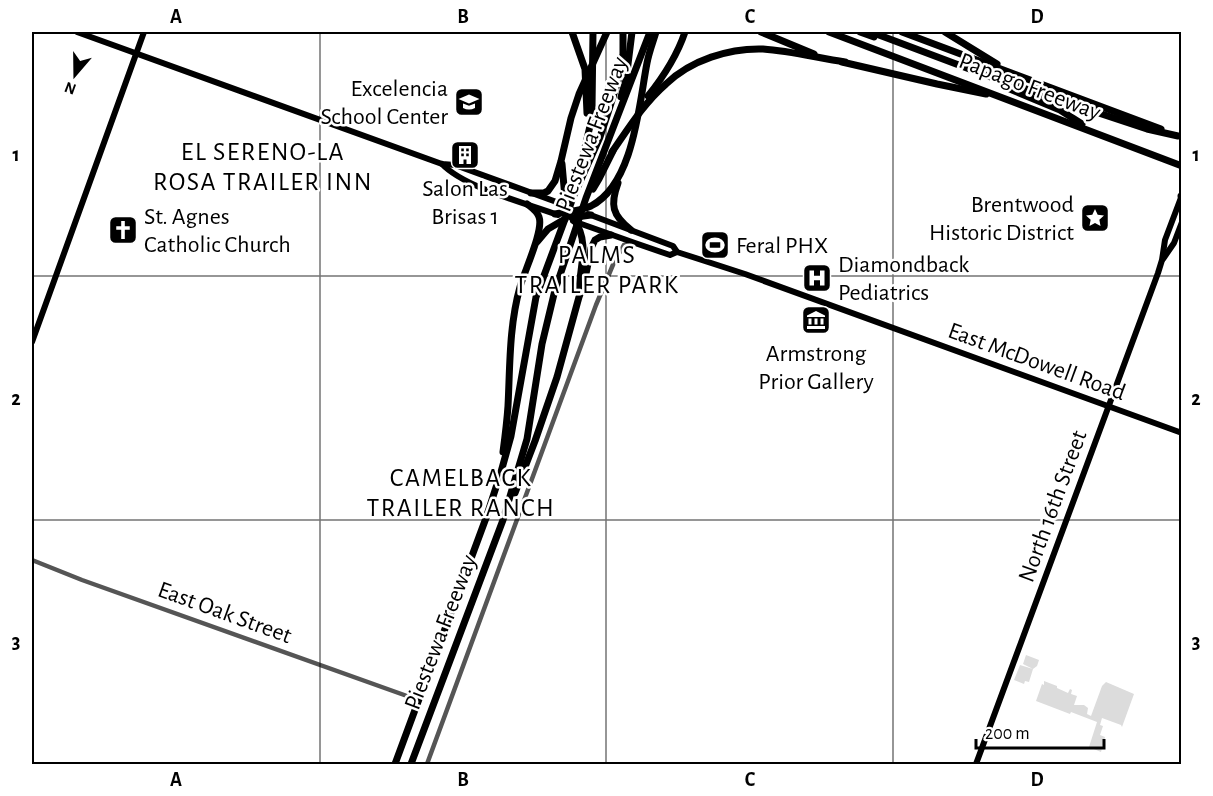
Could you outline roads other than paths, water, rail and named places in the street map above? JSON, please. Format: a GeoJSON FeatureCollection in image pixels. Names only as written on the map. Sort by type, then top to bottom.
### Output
{"type":"FeatureCollection","features":[{"type":"Feature","properties":{"kind":"highway"},"geometry":{"type":"LineString","coordinates":[[572,32],[585,69],[587,108],[583,157]]}},
{"type":"Feature","properties":{"kind":"highway"},"geometry":{"type":"LineString","coordinates":[[574,195],[590,126],[593,32]]}},
{"type":"Feature","properties":{"kind":"highway"},"geometry":{"type":"LineString","coordinates":[[531,192],[543,193],[552,187],[579,94],[607,32]]}},
{"type":"Feature","properties":{"kind":"highway","name":"Piestewa Freeway"},"geometry":{"type":"LineString","coordinates":[[394,765],[501,472],[511,436],[534,303],[574,195],[600,136],[618,81],[623,54],[623,32]]}},
{"type":"Feature","properties":{"kind":"highway"},"geometry":{"type":"LineString","coordinates":[[606,146],[626,80],[632,32]]}},
{"type":"Feature","properties":{"kind":"highway","name":"Piestewa Freeway"},"geometry":{"type":"LineString","coordinates":[[411,764],[503,520],[527,439],[547,318],[555,290],[586,198],[650,32]]}},
{"type":"Feature","properties":{"kind":"highway"},"geometry":{"type":"LineString","coordinates":[[631,230],[620,220],[613,207],[615,190],[634,136],[648,60],[656,32]]}},
{"type":"Feature","properties":{"kind":"highway"},"geometry":{"type":"LineString","coordinates":[[586,198],[599,179],[633,116],[670,65],[685,32]]}},
{"type":"Feature","properties":{"kind":"highway"},"geometry":{"type":"LineString","coordinates":[[761,32],[802,49],[845,62],[1006,99]]}},
{"type":"Feature","properties":{"kind":"highway","name":"Papago Freeway"},"geometry":{"type":"LineString","coordinates":[[829,32],[1182,166]]}},
{"type":"Feature","properties":{"kind":"highway"},"geometry":{"type":"LineString","coordinates":[[860,32],[1038,94],[1147,129],[1180,137]]}},
{"type":"Feature","properties":{"kind":"highway"},"geometry":{"type":"LineString","coordinates":[[871,32],[1060,110],[1097,133]]}},
{"type":"Feature","properties":{"kind":"highway","name":"Papago Freeway"},"geometry":{"type":"LineString","coordinates":[[902,32],[1180,137]]}},
{"type":"Feature","properties":{"kind":"highway"},"geometry":{"type":"LineString","coordinates":[[945,32],[988,57],[1006,71]]}},
{"type":"Feature","properties":{"kind":"highway"},"geometry":{"type":"LineString","coordinates":[[620,139],[654,96],[672,79],[696,63],[718,55],[744,50],[771,50],[845,62]]}},
{"type":"Feature","properties":{"kind":"highway"},"geometry":{"type":"LineString","coordinates":[[561,161],[566,198],[579,229],[583,247],[579,297]]}},
{"type":"Feature","properties":{"kind":"highway"},"geometry":{"type":"LineString","coordinates":[[533,249],[548,229],[603,198],[622,169]]}},
{"type":"Feature","properties":{"kind":"highway"},"geometry":{"type":"LineString","coordinates":[[557,202],[584,224]]}},
{"type":"Feature","properties":{"kind":"highway"},"geometry":{"type":"LineString","coordinates":[[501,472],[515,311],[524,272],[540,227],[540,219],[536,211],[527,204]]}},
{"type":"Feature","properties":{"kind":"highway"},"geometry":{"type":"LineString","coordinates":[[555,214],[591,215]]}},
{"type":"Feature","properties":{"kind":"highway"},"geometry":{"type":"LineString","coordinates":[[503,520],[523,476],[556,377],[584,284],[593,243],[600,237],[611,235]]}},
{"type":"Feature","properties":{"kind":"main road"},"geometry":{"type":"LineString","coordinates":[[77,32],[442,164],[455,165],[557,202]]}},
{"type":"Feature","properties":{"kind":"main road"},"geometry":{"type":"LineString","coordinates":[[32,342],[144,32]]}},
{"type":"Feature","properties":{"kind":"main road"},"geometry":{"type":"LineString","coordinates":[[442,164],[450,173],[492,192],[555,214]]}},
{"type":"Feature","properties":{"kind":"main road","name":"North 16th Street"},"geometry":{"type":"LineString","coordinates":[[976,765],[1162,260],[1165,240],[1182,196]]}},
{"type":"Feature","properties":{"kind":"main road","name":"East McDowell Road"},"geometry":{"type":"LineString","coordinates":[[591,215],[673,246],[677,252],[745,274],[1182,433]]}},
{"type":"Feature","properties":{"kind":"main road","name":"North 16th Street"},"geometry":{"type":"LineString","coordinates":[[1162,260],[1174,243],[1182,222]]}},
{"type":"Feature","properties":{"kind":"main road","name":"East McDowell Road"},"geometry":{"type":"LineString","coordinates":[[584,224],[670,255],[677,252]]}},
{"type":"Feature","properties":{"kind":"street"},"geometry":{"type":"LineString","coordinates":[[426,765],[596,305],[615,260],[624,245],[635,243]]}},
{"type":"Feature","properties":{"kind":"street","name":"East Oak Street"},"geometry":{"type":"LineString","coordinates":[[32,560],[81,580],[407,696]]}},
{"type":"Feature","properties":{"kind":"place","name":"Excelencia School Center"},"geometry":{"type":"Point","coordinates":[469,102]}},
{"type":"Feature","properties":{"kind":"place","name":"Salon Las Brisas 1"},"geometry":{"type":"Point","coordinates":[465,155]}},
{"type":"Feature","properties":{"kind":"place","name":"Brentwood Historic District"},"geometry":{"type":"Point","coordinates":[1095,218]}},
{"type":"Feature","properties":{"kind":"place","name":"St. Agnes Catholic Church"},"geometry":{"type":"Point","coordinates":[123,230]}},
{"type":"Feature","properties":{"kind":"place","name":"Feral PHX"},"geometry":{"type":"Point","coordinates":[715,245]}},
{"type":"Feature","properties":{"kind":"place","name":"Diamondback Pediatrics"},"geometry":{"type":"Point","coordinates":[817,278]}},
{"type":"Feature","properties":{"kind":"place","name":"Armstrong Prior Gallery"},"geometry":{"type":"Point","coordinates":[816,320]}},
{"type":"Feature","properties":{"kind":"district","name":"EL SERENO-LA ROSA TRAILER INN"},"geometry":{"type":"Point","coordinates":[263,166]}},
{"type":"Feature","properties":{"kind":"district","name":"PALMS TRAILER PARK"},"geometry":{"type":"Point","coordinates":[597,269]}},
{"type":"Feature","properties":{"kind":"district","name":"CAMELBACK TRAILER RANCH"},"geometry":{"type":"Point","coordinates":[461,492]}}]}
